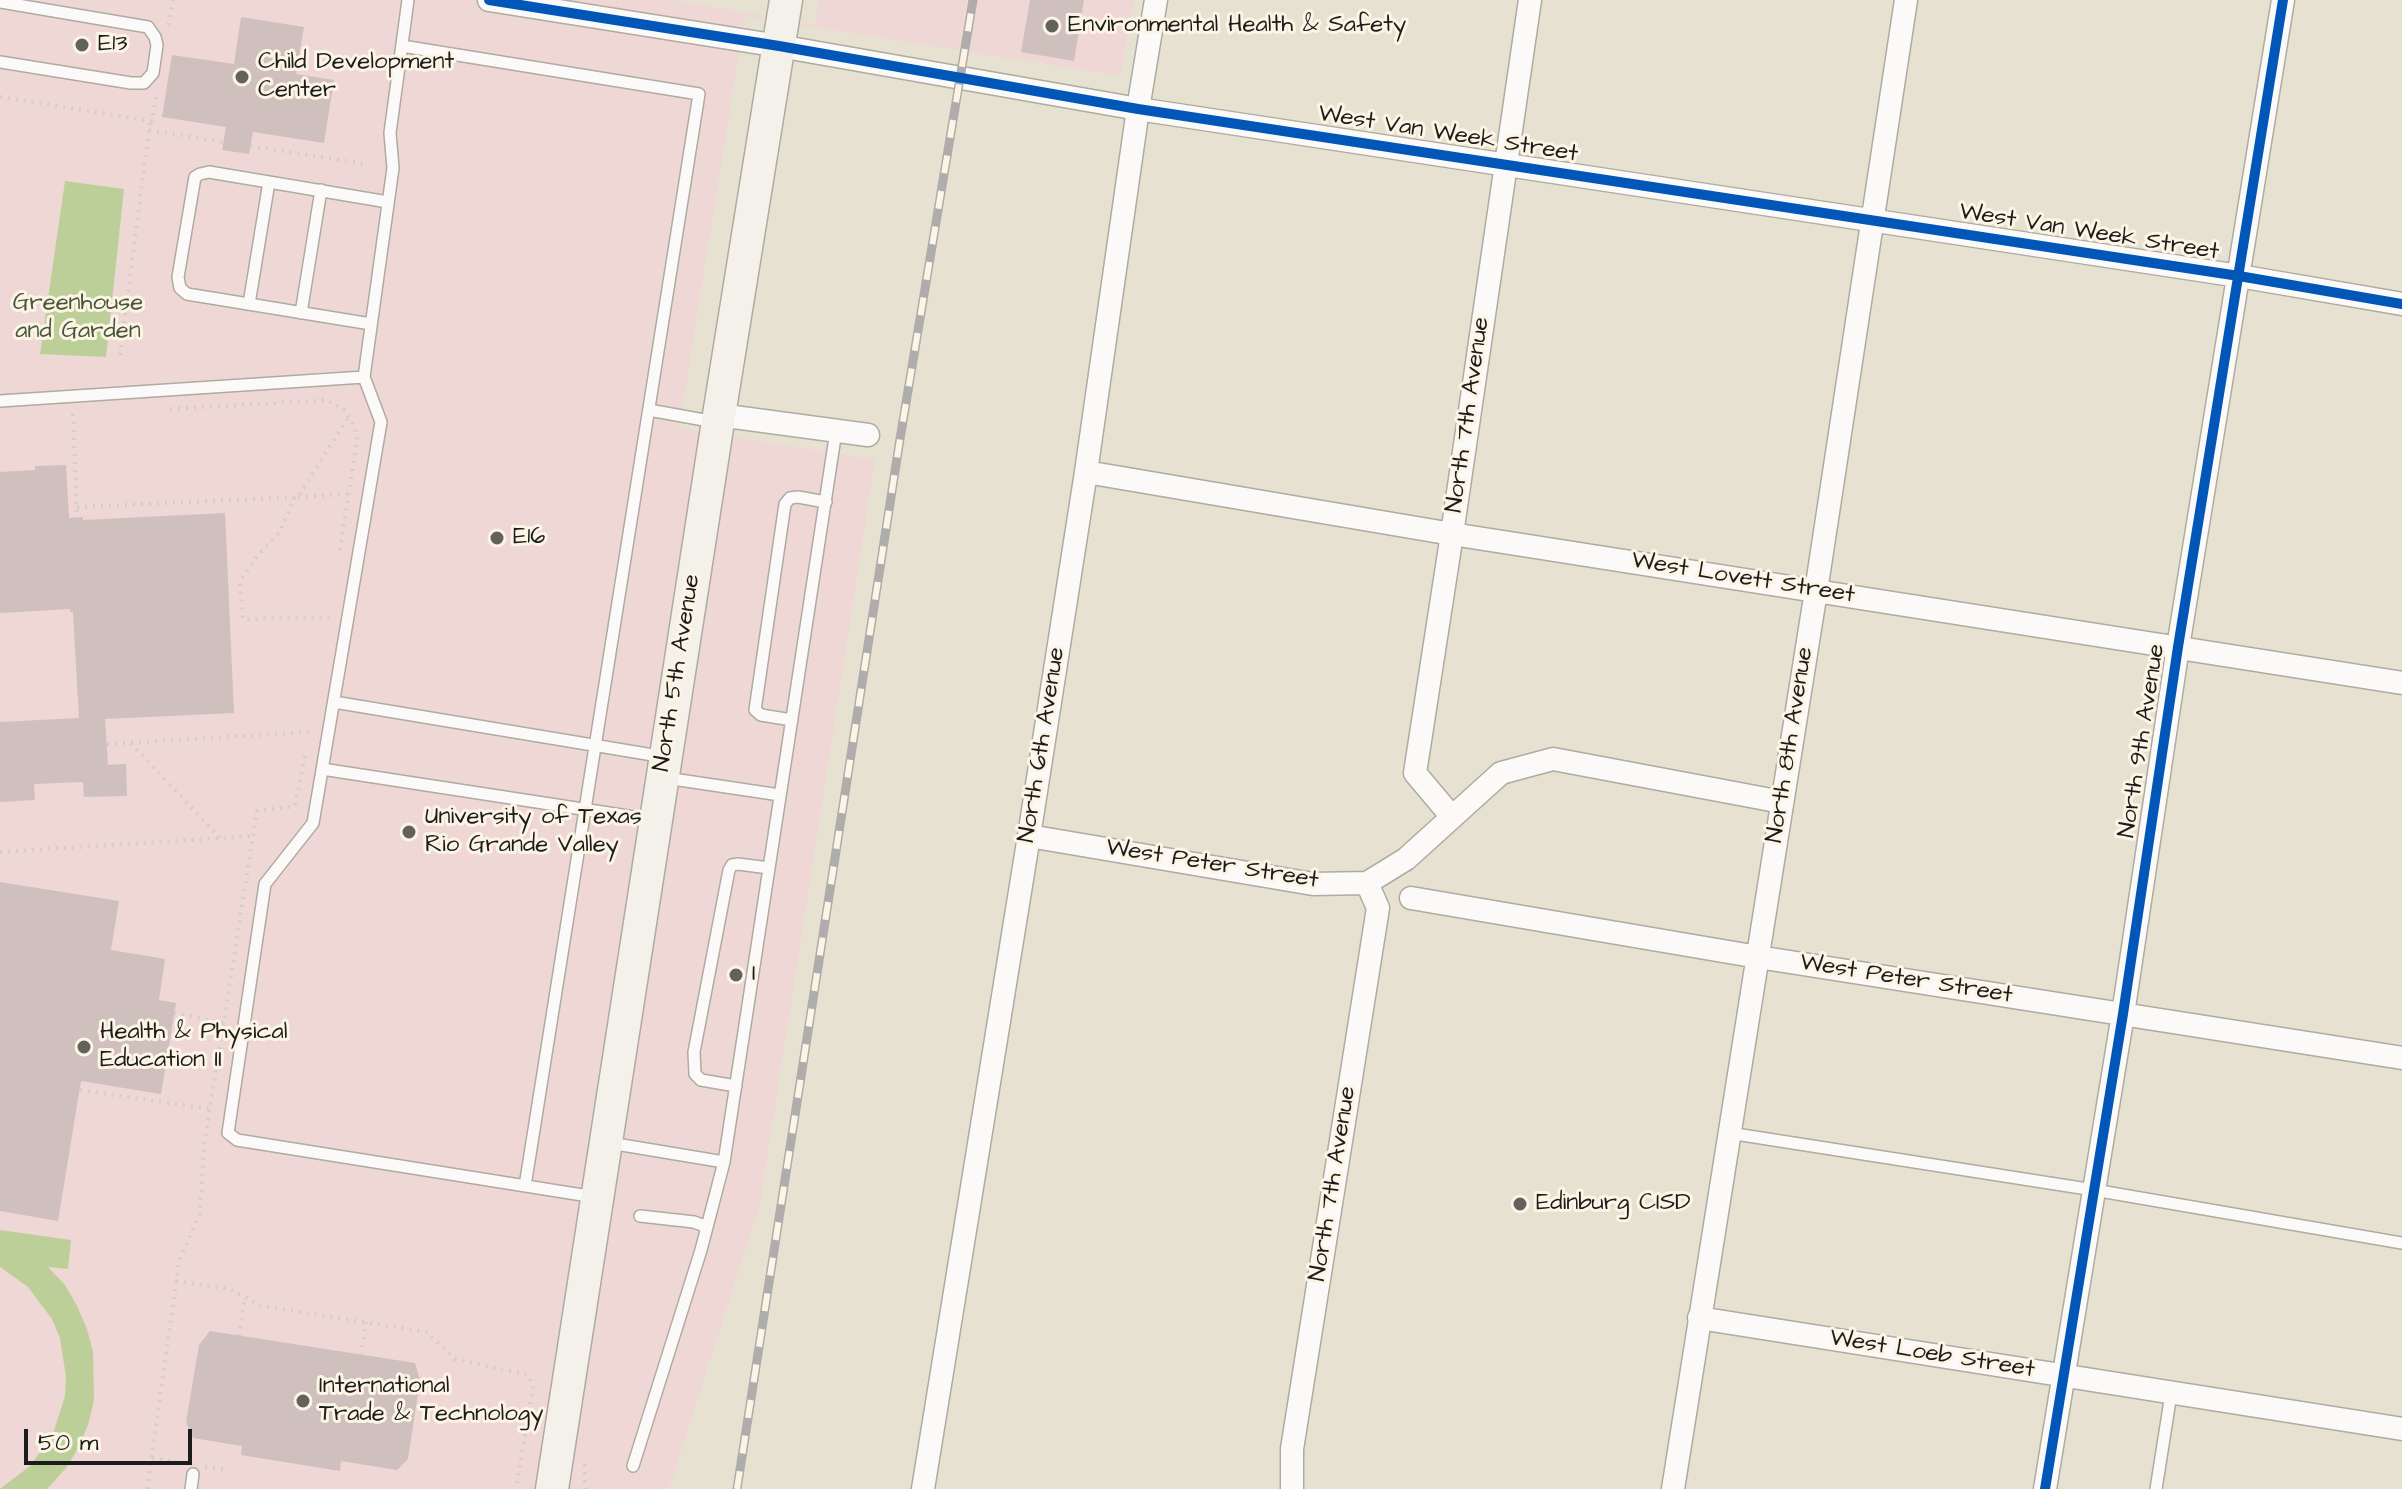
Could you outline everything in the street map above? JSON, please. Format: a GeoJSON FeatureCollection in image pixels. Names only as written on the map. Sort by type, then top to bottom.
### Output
{"type":"FeatureCollection","features":[{"type":"Feature","properties":{"kind":"street","name":"West Van Week Street"},"geometry":{"type":"LineString","coordinates":[[489,0],[779,46],[1138,109],[2239,276],[2402,304]]}},
{"type":"Feature","properties":{"kind":"street","name":"North 5th Avenue"},"geometry":{"type":"LineString","coordinates":[[552,1489],[786,0]]}},
{"type":"Feature","properties":{"kind":"street","name":"North 6th Avenue"},"geometry":{"type":"LineString","coordinates":[[923,1489],[1086,472],[1156,0]]}},
{"type":"Feature","properties":{"kind":"street","name":"North 7th Avenue"},"geometry":{"type":"LineString","coordinates":[[1452,817],[1415,773],[1530,0]]}},
{"type":"Feature","properties":{"kind":"street","name":"North 8th Avenue"},"geometry":{"type":"LineString","coordinates":[[1673,1489],[1816,591],[1906,0]]}},
{"type":"Feature","properties":{"kind":"street","name":"North 9th Avenue"},"geometry":{"type":"LineString","coordinates":[[2045,1489],[2283,0]]}},
{"type":"Feature","properties":{"kind":"street"},"geometry":{"type":"LineString","coordinates":[[718,419],[868,435]]}},
{"type":"Feature","properties":{"kind":"street","name":"West Lovett Street"},"geometry":{"type":"LineString","coordinates":[[1086,472],[1452,534],[2402,683]]}},
{"type":"Feature","properties":{"kind":"street"},"geometry":{"type":"LineString","coordinates":[[1367,883],[1406,859],[1501,773],[1553,759],[1782,802]]}},
{"type":"Feature","properties":{"kind":"street","name":"West Peter Street"},"geometry":{"type":"LineString","coordinates":[[1029,836],[1313,884],[1367,883]]}},
{"type":"Feature","properties":{"kind":"street","name":"North 7th Avenue"},"geometry":{"type":"LineString","coordinates":[[1292,1489],[1292,1449],[1378,908],[1367,883]]}},
{"type":"Feature","properties":{"kind":"street","name":"West Peter Street"},"geometry":{"type":"LineString","coordinates":[[1411,898],[1758,957],[2402,1058]]}},
{"type":"Feature","properties":{"kind":"street","name":"West Loeb Street"},"geometry":{"type":"LineString","coordinates":[[1699,1318],[2402,1429]]}},
{"type":"Feature","properties":{"kind":"lane"},"geometry":{"type":"LineString","coordinates":[[408,0],[390,133],[393,168],[364,377],[381,422],[313,823],[265,884],[228,1133],[237,1140],[597,1198]]}},
{"type":"Feature","properties":{"kind":"lane"},"geometry":{"type":"LineString","coordinates":[[0,2],[148,27],[157,45],[153,73],[144,83],[0,62]]}},
{"type":"Feature","properties":{"kind":"lane"},"geometry":{"type":"LineString","coordinates":[[402,46],[699,94],[525,1186]]}},
{"type":"Feature","properties":{"kind":"lane"},"geometry":{"type":"LineString","coordinates":[[371,324],[187,294],[180,288],[178,277],[195,177],[209,172],[388,202]]}},
{"type":"Feature","properties":{"kind":"lane"},"geometry":{"type":"LineString","coordinates":[[249,304],[269,182]]}},
{"type":"Feature","properties":{"kind":"lane"},"geometry":{"type":"LineString","coordinates":[[301,313],[321,190]]}},
{"type":"Feature","properties":{"kind":"lane"},"geometry":{"type":"LineString","coordinates":[[0,401],[364,377]]}},
{"type":"Feature","properties":{"kind":"lane"},"geometry":{"type":"LineString","coordinates":[[649,410],[718,419]]}},
{"type":"Feature","properties":{"kind":"lane"},"geometry":{"type":"LineString","coordinates":[[633,1466],[724,1162],[836,431]]}},
{"type":"Feature","properties":{"kind":"lane"},"geometry":{"type":"LineString","coordinates":[[792,720],[761,715],[755,710],[782,519],[785,504],[790,498],[826,502]]}},
{"type":"Feature","properties":{"kind":"lane"},"geometry":{"type":"LineString","coordinates":[[334,702],[596,746],[664,767],[780,795]]}},
{"type":"Feature","properties":{"kind":"lane"},"geometry":{"type":"LineString","coordinates":[[322,769],[656,820]]}},
{"type":"Feature","properties":{"kind":"lane"},"geometry":{"type":"LineString","coordinates":[[736,1086],[701,1080],[695,1074],[694,1052],[729,870],[732,865],[738,864],[769,868]]}},
{"type":"Feature","properties":{"kind":"lane"},"geometry":{"type":"LineString","coordinates":[[1729,1133],[2094,1190],[2402,1243]]}},
{"type":"Feature","properties":{"kind":"lane"},"geometry":{"type":"LineString","coordinates":[[605,1142],[724,1162]]}},
{"type":"Feature","properties":{"kind":"lane"},"geometry":{"type":"LineString","coordinates":[[640,1216],[694,1222],[707,1227]]}},
{"type":"Feature","properties":{"kind":"lane"},"geometry":{"type":"LineString","coordinates":[[2156,1489],[2171,1394]]}},
{"type":"Feature","properties":{"kind":"lane"},"geometry":{"type":"LineString","coordinates":[[191,1489],[193,1474]]}},
{"type":"Feature","properties":{"kind":"path"},"geometry":{"type":"LineString","coordinates":[[120,355],[150,121]]}},
{"type":"Feature","properties":{"kind":"path"},"geometry":{"type":"LineString","coordinates":[[149,130],[223,142]]}},
{"type":"Feature","properties":{"kind":"path"},"geometry":{"type":"LineString","coordinates":[[250,146],[366,164]]}},
{"type":"Feature","properties":{"kind":"path"},"geometry":{"type":"LineString","coordinates":[[169,409],[326,400],[339,405],[355,427],[357,440],[339,557]]}},
{"type":"Feature","properties":{"kind":"path"},"geometry":{"type":"LineString","coordinates":[[73,414],[77,517]]}},
{"type":"Feature","properties":{"kind":"path"},"geometry":{"type":"LineString","coordinates":[[330,617],[243,619],[240,581],[279,533],[296,497],[349,416]]}},
{"type":"Feature","properties":{"kind":"path"},"geometry":{"type":"LineString","coordinates":[[77,507],[349,494]]}},
{"type":"Feature","properties":{"kind":"path"},"geometry":{"type":"LineString","coordinates":[[107,744],[310,732],[312,717]]}},
{"type":"Feature","properties":{"kind":"path"},"geometry":{"type":"LineString","coordinates":[[130,743],[220,838]]}},
{"type":"Feature","properties":{"kind":"path"},"geometry":{"type":"LineString","coordinates":[[0,852],[253,836]]}},
{"type":"Feature","properties":{"kind":"path"},"geometry":{"type":"LineString","coordinates":[[174,1013],[223,1023]]}},
{"type":"Feature","properties":{"kind":"path"},"geometry":{"type":"LineString","coordinates":[[80,1090],[210,1109]]}},
{"type":"Feature","properties":{"kind":"path"},"geometry":{"type":"LineString","coordinates":[[176,1281],[229,1289],[262,1306],[427,1332],[455,1359],[528,1375],[533,1386],[516,1489]]}},
{"type":"Feature","properties":{"kind":"path"},"geometry":{"type":"LineString","coordinates":[[239,1336],[245,1297]]}},
{"type":"Feature","properties":{"kind":"path"},"geometry":{"type":"LineString","coordinates":[[361,1355],[366,1322]]}},
{"type":"Feature","properties":{"kind":"path"},"geometry":{"type":"LineString","coordinates":[[584,1457],[585,1489]]}},
{"type":"Feature","properties":{"kind":"shaded area","name":"University of Texas Rio Grande Valley"},"geometry":{"type":"Polygon","coordinates":[[[0,0],[672,0],[815,25],[819,0],[1134,0],[1121,76],[745,16],[679,428],[875,460],[760,1204],[669,1489],[0,1489],[0,0]]]}},
{"type":"Feature","properties":{"kind":"green space","name":"Greenhouse and Garden"},"geometry":{"type":"Polygon","coordinates":[[[65,181],[124,189],[106,357],[40,354],[65,181]]]}},
{"type":"Feature","properties":{"kind":"green space"},"geometry":{"type":"Polygon","coordinates":[[[0,1230],[71,1240],[68,1269],[48,1267],[65,1285],[77,1306],[93,1352],[94,1400],[88,1425],[66,1468],[47,1489],[0,1489],[30,1466],[53,1434],[65,1396],[66,1377],[60,1338],[52,1319],[28,1287],[0,1267],[0,1230]]]}},
{"type":"Feature","properties":{"kind":"building","name":"Environmental Health & Safety"},"geometry":{"type":"Polygon","coordinates":[[[1030,0],[1084,0],[1074,61],[1021,52],[1030,0]]]}},
{"type":"Feature","properties":{"kind":"building","name":"Child Development Center"},"geometry":{"type":"Polygon","coordinates":[[[241,17],[304,27],[296,74],[334,80],[324,143],[253,132],[249,154],[222,150],[226,127],[162,117],[172,55],[234,64],[241,17]]]}},
{"type":"Feature","properties":{"kind":"building"},"geometry":{"type":"Polygon","coordinates":[[[66,465],[69,518],[83,517],[83,520],[225,513],[234,713],[105,719],[108,765],[126,764],[127,796],[84,797],[83,782],[34,784],[35,800],[0,802],[0,722],[79,718],[73,612],[70,609],[0,613],[0,472],[66,465]]]}},
{"type":"Feature","properties":{"kind":"building","name":"Health & Physical Education II"},"geometry":{"type":"Polygon","coordinates":[[[0,882],[119,901],[111,950],[165,959],[159,1000],[176,1003],[161,1094],[81,1081],[58,1221],[0,1211],[0,882]]]}},
{"type":"Feature","properties":{"kind":"building","name":"International Trade & Technology"},"geometry":{"type":"Polygon","coordinates":[[[210,1331],[415,1363],[420,1380],[408,1459],[397,1470],[341,1461],[340,1471],[241,1455],[242,1446],[193,1438],[186,1422],[199,1345],[210,1331]]]}},
{"type":"Feature","properties":{"kind":"railway"},"geometry":{"type":"LineString","coordinates":[[737,1489],[900,439],[973,0]]}},
{"type":"Feature","properties":{"kind":"cycle path"},"geometry":{"type":"LineString","coordinates":[[489,0],[779,46],[1138,109],[2239,276],[2402,304]]}},
{"type":"Feature","properties":{"kind":"cycle path"},"geometry":{"type":"LineString","coordinates":[[2045,1489],[2283,0]]}},
{"type":"Feature","properties":{"kind":"place","name":"Environmental Health & Safety"},"geometry":{"type":"Point","coordinates":[1052,26]}},
{"type":"Feature","properties":{"kind":"place","name":"E13"},"geometry":{"type":"Point","coordinates":[82,45]}},
{"type":"Feature","properties":{"kind":"place","name":"Child Development Center"},"geometry":{"type":"Point","coordinates":[242,77]}},
{"type":"Feature","properties":{"kind":"place","name":"E16"},"geometry":{"type":"Point","coordinates":[497,538]}},
{"type":"Feature","properties":{"kind":"place","name":"University of Texas Rio Grande Valley"},"geometry":{"type":"Point","coordinates":[409,832]}},
{"type":"Feature","properties":{"kind":"place","name":"I"},"geometry":{"type":"Point","coordinates":[736,975]}},
{"type":"Feature","properties":{"kind":"place","name":"Health & Physical Education II"},"geometry":{"type":"Point","coordinates":[84,1047]}},
{"type":"Feature","properties":{"kind":"place","name":"Edinburg CISD"},"geometry":{"type":"Point","coordinates":[1520,1204]}},
{"type":"Feature","properties":{"kind":"place","name":"International Trade & Technology"},"geometry":{"type":"Point","coordinates":[303,1401]}}]}
